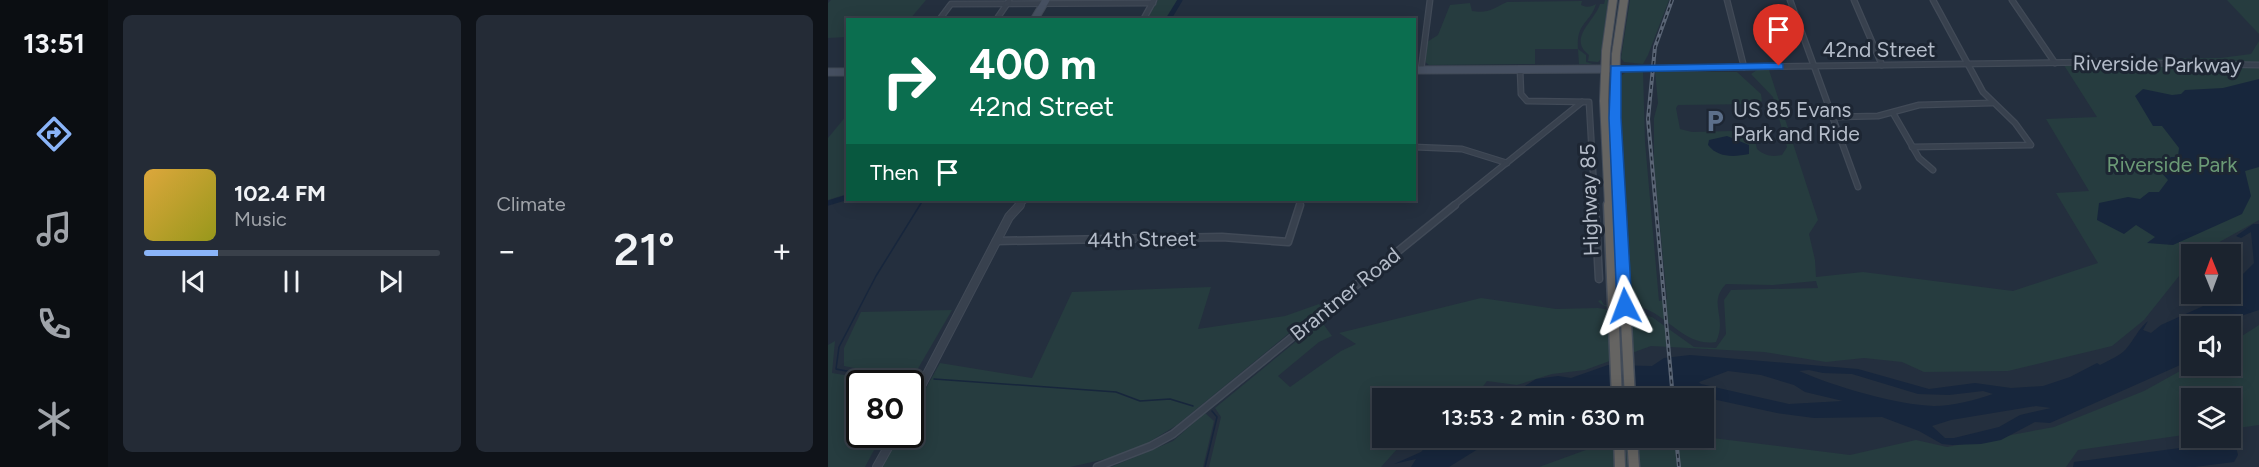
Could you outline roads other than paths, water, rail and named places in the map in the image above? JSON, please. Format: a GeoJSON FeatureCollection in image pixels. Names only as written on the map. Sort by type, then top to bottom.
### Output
{"type":"FeatureCollection","features":[{"type":"Feature","properties":{"kind":"highway","name":"Highway 85"},"geometry":{"type":"LineString","coordinates":[[1613,0],[1610,69],[1615,118],[1629,388]]}},
{"type":"Feature","properties":{"kind":"highway","name":"Highway 85"},"geometry":{"type":"LineString","coordinates":[[1617,388],[1604,101],[1625,1]]}},
{"type":"Feature","properties":{"kind":"highway"},"geometry":{"type":"LineString","coordinates":[[1619,448],[1620,467]]}},
{"type":"Feature","properties":{"kind":"highway"},"geometry":{"type":"LineString","coordinates":[[1633,448],[1634,467]]}},
{"type":"Feature","properties":{"kind":"main road"},"geometry":{"type":"LineString","coordinates":[[1035,18],[1046,1]]}},
{"type":"Feature","properties":{"kind":"main road","name":"42nd Street"},"geometry":{"type":"LineString","coordinates":[[1418,70],[1610,69]]}},
{"type":"Feature","properties":{"kind":"main road"},"geometry":{"type":"LineString","coordinates":[[828,72],[846,72]]}},
{"type":"Feature","properties":{"kind":"street"},"geometry":{"type":"LineString","coordinates":[[1418,70],[1430,0]]}},
{"type":"Feature","properties":{"kind":"street"},"geometry":{"type":"LineString","coordinates":[[1727,0],[1744,67]]}},
{"type":"Feature","properties":{"kind":"street"},"geometry":{"type":"LineString","coordinates":[[1790,0],[1858,187]]}},
{"type":"Feature","properties":{"kind":"street"},"geometry":{"type":"LineString","coordinates":[[1854,0],[1882,65]]}},
{"type":"Feature","properties":{"kind":"street"},"geometry":{"type":"LineString","coordinates":[[1912,147],[2031,145],[2016,121],[1992,103],[1983,92],[1933,0]]}},
{"type":"Feature","properties":{"kind":"street"},"geometry":{"type":"LineString","coordinates":[[2012,0],[2055,63]]}},
{"type":"Feature","properties":{"kind":"street"},"geometry":{"type":"LineString","coordinates":[[940,18],[951,4],[1154,1]]}},
{"type":"Feature","properties":{"kind":"street"},"geometry":{"type":"LineString","coordinates":[[1144,18],[1154,1]]}},
{"type":"Feature","properties":{"kind":"street"},"geometry":{"type":"LineString","coordinates":[[997,18],[1008,2]]}},
{"type":"Feature","properties":{"kind":"street","name":"42nd Street"},"geometry":{"type":"LineString","coordinates":[[1610,69],[2055,63]]}},
{"type":"Feature","properties":{"kind":"street","name":"Riverside Parkway"},"geometry":{"type":"LineString","coordinates":[[2055,63],[2259,65]]}},
{"type":"Feature","properties":{"kind":"street"},"geometry":{"type":"LineString","coordinates":[[1520,69],[1521,94],[1527,101],[1589,102],[1599,279]]}},
{"type":"Feature","properties":{"kind":"street","name":"Brantner Road"},"geometry":{"type":"LineString","coordinates":[[1097,467],[1151,446],[1173,434],[1582,102]]}},
{"type":"Feature","properties":{"kind":"street"},"geometry":{"type":"LineString","coordinates":[[1833,117],[1878,116],[1919,105],[1992,103]]}},
{"type":"Feature","properties":{"kind":"street"},"geometry":{"type":"LineString","coordinates":[[1893,112],[1900,120],[1921,162],[1933,170]]}},
{"type":"Feature","properties":{"kind":"street"},"geometry":{"type":"LineString","coordinates":[[1416,147],[1462,149],[1507,163]]}},
{"type":"Feature","properties":{"kind":"street"},"geometry":{"type":"LineString","coordinates":[[924,379],[1009,217],[1023,201]]}},
{"type":"Feature","properties":{"kind":"street","name":"44th Street"},"geometry":{"type":"LineString","coordinates":[[996,241],[1222,237],[1288,242],[1301,201]]}},
{"type":"Feature","properties":{"kind":"street"},"geometry":{"type":"LineString","coordinates":[[877,467],[888,448]]}},
{"type":"Feature","properties":{"kind":"water"},"geometry":{"type":"Polygon","coordinates":[[[2259,79],[2259,167],[2245,171],[2251,196],[2242,214],[2173,245],[2147,243],[2155,237],[2136,225],[2124,234],[2097,220],[2099,203],[2128,197],[2140,199],[2149,192],[2159,192],[2168,180],[2157,168],[2171,157],[2178,157],[2179,148],[2162,126],[2153,126],[2135,96],[2143,89],[2172,95],[2181,94],[2185,90],[2223,88],[2259,79]]]}},
{"type":"Feature","properties":{"kind":"water"},"geometry":{"type":"Polygon","coordinates":[[[1727,136],[1749,145],[1749,154],[1727,156],[1708,145],[1709,140],[1727,136]]]}},
{"type":"Feature","properties":{"kind":"water"},"geometry":{"type":"Polygon","coordinates":[[[2253,224],[2259,224],[2259,310],[2241,316],[2181,316],[2208,304],[2241,304],[2241,277],[2254,263],[2251,232],[2241,238],[2236,236],[2253,224]]]}},
{"type":"Feature","properties":{"kind":"water"},"geometry":{"type":"Polygon","coordinates":[[[2181,316],[2181,364],[2050,423],[2035,422],[2001,440],[1981,444],[1942,444],[1919,431],[1882,417],[1814,418],[1777,413],[1714,399],[1714,388],[1522,388],[1536,379],[1558,376],[1571,378],[1608,365],[1652,366],[1664,358],[1690,355],[1858,369],[1929,389],[1975,383],[2011,388],[2043,386],[2118,356],[2148,321],[2143,330],[2151,333],[2161,325],[2181,316]],[[1728,371],[1699,382],[1789,404],[1843,401],[1805,392],[1794,385],[1761,375],[1728,371]],[[1799,371],[1865,394],[1919,405],[1949,405],[1993,394],[1983,391],[1949,395],[1918,394],[1852,374],[1799,371]],[[2036,406],[1951,420],[1932,426],[1945,438],[1954,438],[1999,427],[2020,415],[2051,408],[2036,406]]]}},
{"type":"Feature","properties":{"kind":"water"},"geometry":{"type":"Polygon","coordinates":[[[1425,448],[1480,448],[1449,467],[1411,467],[1416,459],[1394,464],[1421,452],[1425,448]]]}},
{"type":"Feature","properties":{"kind":"water"},"geometry":{"type":"Polygon","coordinates":[[[2181,448],[2236,448],[2238,455],[2234,462],[2194,467],[2073,467],[2074,462],[2181,448]]]}},
{"type":"Feature","properties":{"kind":"waterway"},"geometry":{"type":"LineString","coordinates":[[1169,18],[1180,0]]}},
{"type":"Feature","properties":{"kind":"waterway"},"geometry":{"type":"LineString","coordinates":[[828,203],[846,198]]}},
{"type":"Feature","properties":{"kind":"waterway"},"geometry":{"type":"LineString","coordinates":[[846,371],[836,369],[839,347],[876,276],[922,201]]}},
{"type":"Feature","properties":{"kind":"waterway"},"geometry":{"type":"LineString","coordinates":[[934,379],[1116,392],[1140,401],[1170,399],[1193,406]]}},
{"type":"Feature","properties":{"kind":"waterway"},"geometry":{"type":"LineString","coordinates":[[1205,467],[1217,417],[1212,411]]}},
{"type":"Feature","properties":{"kind":"railway"},"geometry":{"type":"LineString","coordinates":[[1672,0],[1655,47],[1648,119],[1672,388]]}},
{"type":"Feature","properties":{"kind":"railway"},"geometry":{"type":"LineString","coordinates":[[1677,448],[1679,467]]}},
{"type":"Feature","properties":{"kind":"place","name":"US 85 Evans Park and Ride"},"geometry":{"type":"Point","coordinates":[1715,121]}},
{"type":"Feature","properties":{"kind":"park label","name":"Riverside Park"},"geometry":{"type":"Point","coordinates":[2172,164]}}]}
